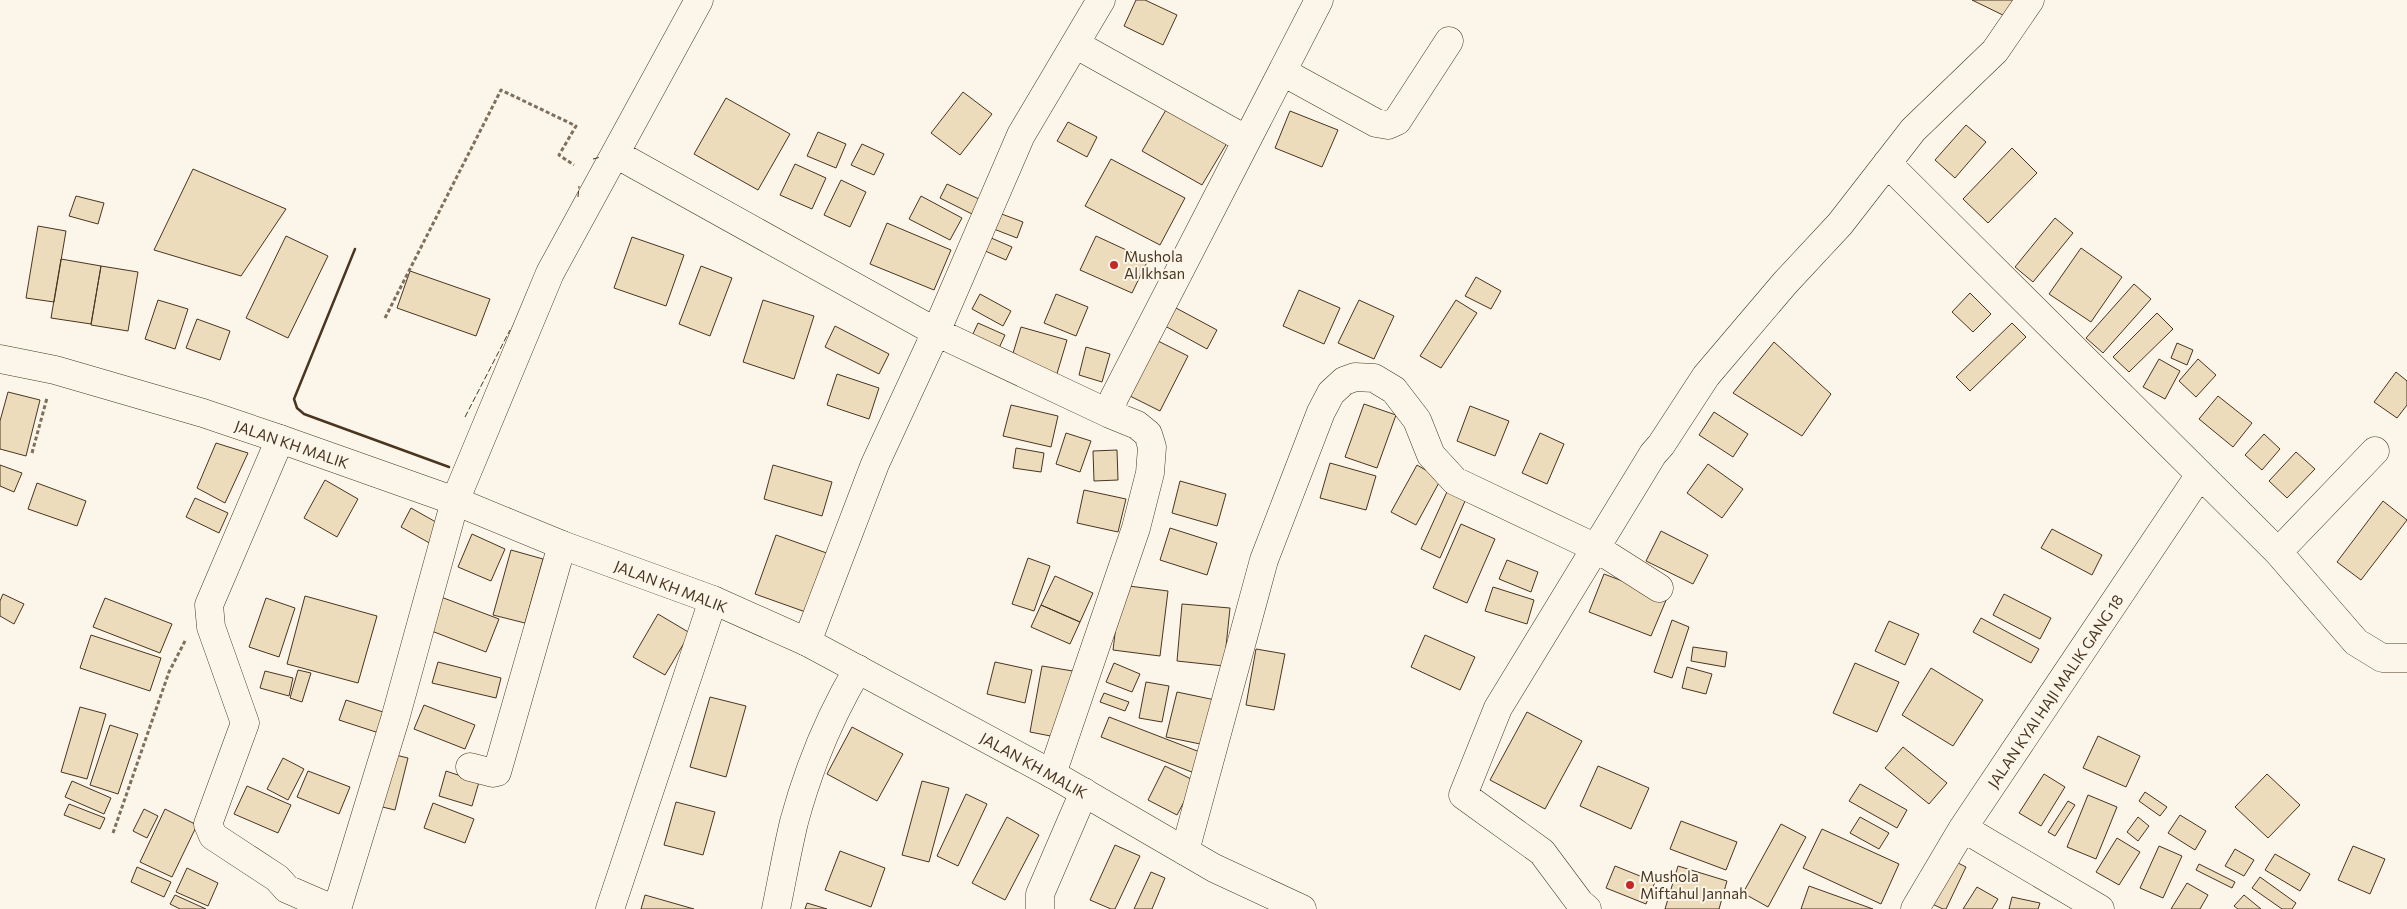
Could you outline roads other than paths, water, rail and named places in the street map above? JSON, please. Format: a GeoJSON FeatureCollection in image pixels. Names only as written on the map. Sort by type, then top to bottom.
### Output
{"type":"FeatureCollection","features":[{"type":"Feature","properties":{"kind":"street"},"geometry":{"type":"LineString","coordinates":[[280,439],[210,602],[211,627],[245,724],[208,818],[208,828],[213,836],[277,878],[287,889],[335,909],[395,719],[455,501],[550,273],[699,0]]}},
{"type":"Feature","properties":{"kind":"street"},"geometry":{"type":"LineString","coordinates":[[807,642],[875,464],[936,332],[1022,135],[1101,0]]}},
{"type":"Feature","properties":{"kind":"street"},"geometry":{"type":"LineString","coordinates":[[1110,414],[1118,389],[1319,0]]}},
{"type":"Feature","properties":{"kind":"street"},"geometry":{"type":"LineString","coordinates":[[1587,909],[1580,903],[1542,852],[1463,795],[1498,708],[1653,454],[1661,446],[1706,376],[1785,283],[1840,224],[1913,130],[1996,51],[2030,0]]}},
{"type":"Feature","properties":{"kind":"street"},"geometry":{"type":"LineString","coordinates":[[1282,72],[1376,123],[1388,125],[1397,120],[1449,41]]}},
{"type":"Feature","properties":{"kind":"street"},"geometry":{"type":"LineString","coordinates":[[1075,44],[1247,140]]}},
{"type":"Feature","properties":{"kind":"street"},"geometry":{"type":"LineString","coordinates":[[616,154],[936,332],[1137,425],[1148,434],[1152,448],[1150,473],[1136,528],[1052,774]]}},
{"type":"Feature","properties":{"kind":"street"},"geometry":{"type":"LineString","coordinates":[[1887,163],[2199,476],[2278,552],[2356,642],[2382,658],[2407,658]]}},
{"type":"Feature","properties":{"kind":"street","name":"JALAN KH MALIK"},"geometry":{"type":"LineString","coordinates":[[0,359],[55,370],[203,413],[280,439],[455,501],[562,545],[713,600],[807,642],[1052,774],[1214,868],[1302,909]]}},
{"type":"Feature","properties":{"kind":"street"},"geometry":{"type":"LineString","coordinates":[[1186,851],[1264,560],[1321,412],[1331,393],[1344,381],[1355,377],[1374,378],[1394,390],[1417,420],[1431,455],[1456,482],[1596,548],[1659,588]]}},
{"type":"Feature","properties":{"kind":"street"},"geometry":{"type":"LineString","coordinates":[[2278,552],[2375,451]]}},
{"type":"Feature","properties":{"kind":"street","name":"JALAN KYAI HAJI MALIK GANG 18"},"geometry":{"type":"LineString","coordinates":[[1915,909],[1963,828],[2199,476]]}},
{"type":"Feature","properties":{"kind":"street"},"geometry":{"type":"LineString","coordinates":[[470,766],[493,774],[497,772],[562,545]]}},
{"type":"Feature","properties":{"kind":"street"},"geometry":{"type":"LineString","coordinates":[[610,909],[713,600]]}},
{"type":"Feature","properties":{"kind":"street"},"geometry":{"type":"LineString","coordinates":[[776,909],[794,822],[839,701],[858,669]]}},
{"type":"Feature","properties":{"kind":"street"},"geometry":{"type":"LineString","coordinates":[[1040,909],[1040,894],[1084,792]]}},
{"type":"Feature","properties":{"kind":"street"},"geometry":{"type":"LineString","coordinates":[[1963,828],[2100,909]]}},
{"type":"Feature","properties":{"kind":"place","name":"Mushola Al Ikhsan"},"geometry":{"type":"Point","coordinates":[1114,265]}},
{"type":"Feature","properties":{"kind":"place","name":"Mushola Miftahul Jannah"},"geometry":{"type":"Point","coordinates":[1630,885]}}]}
